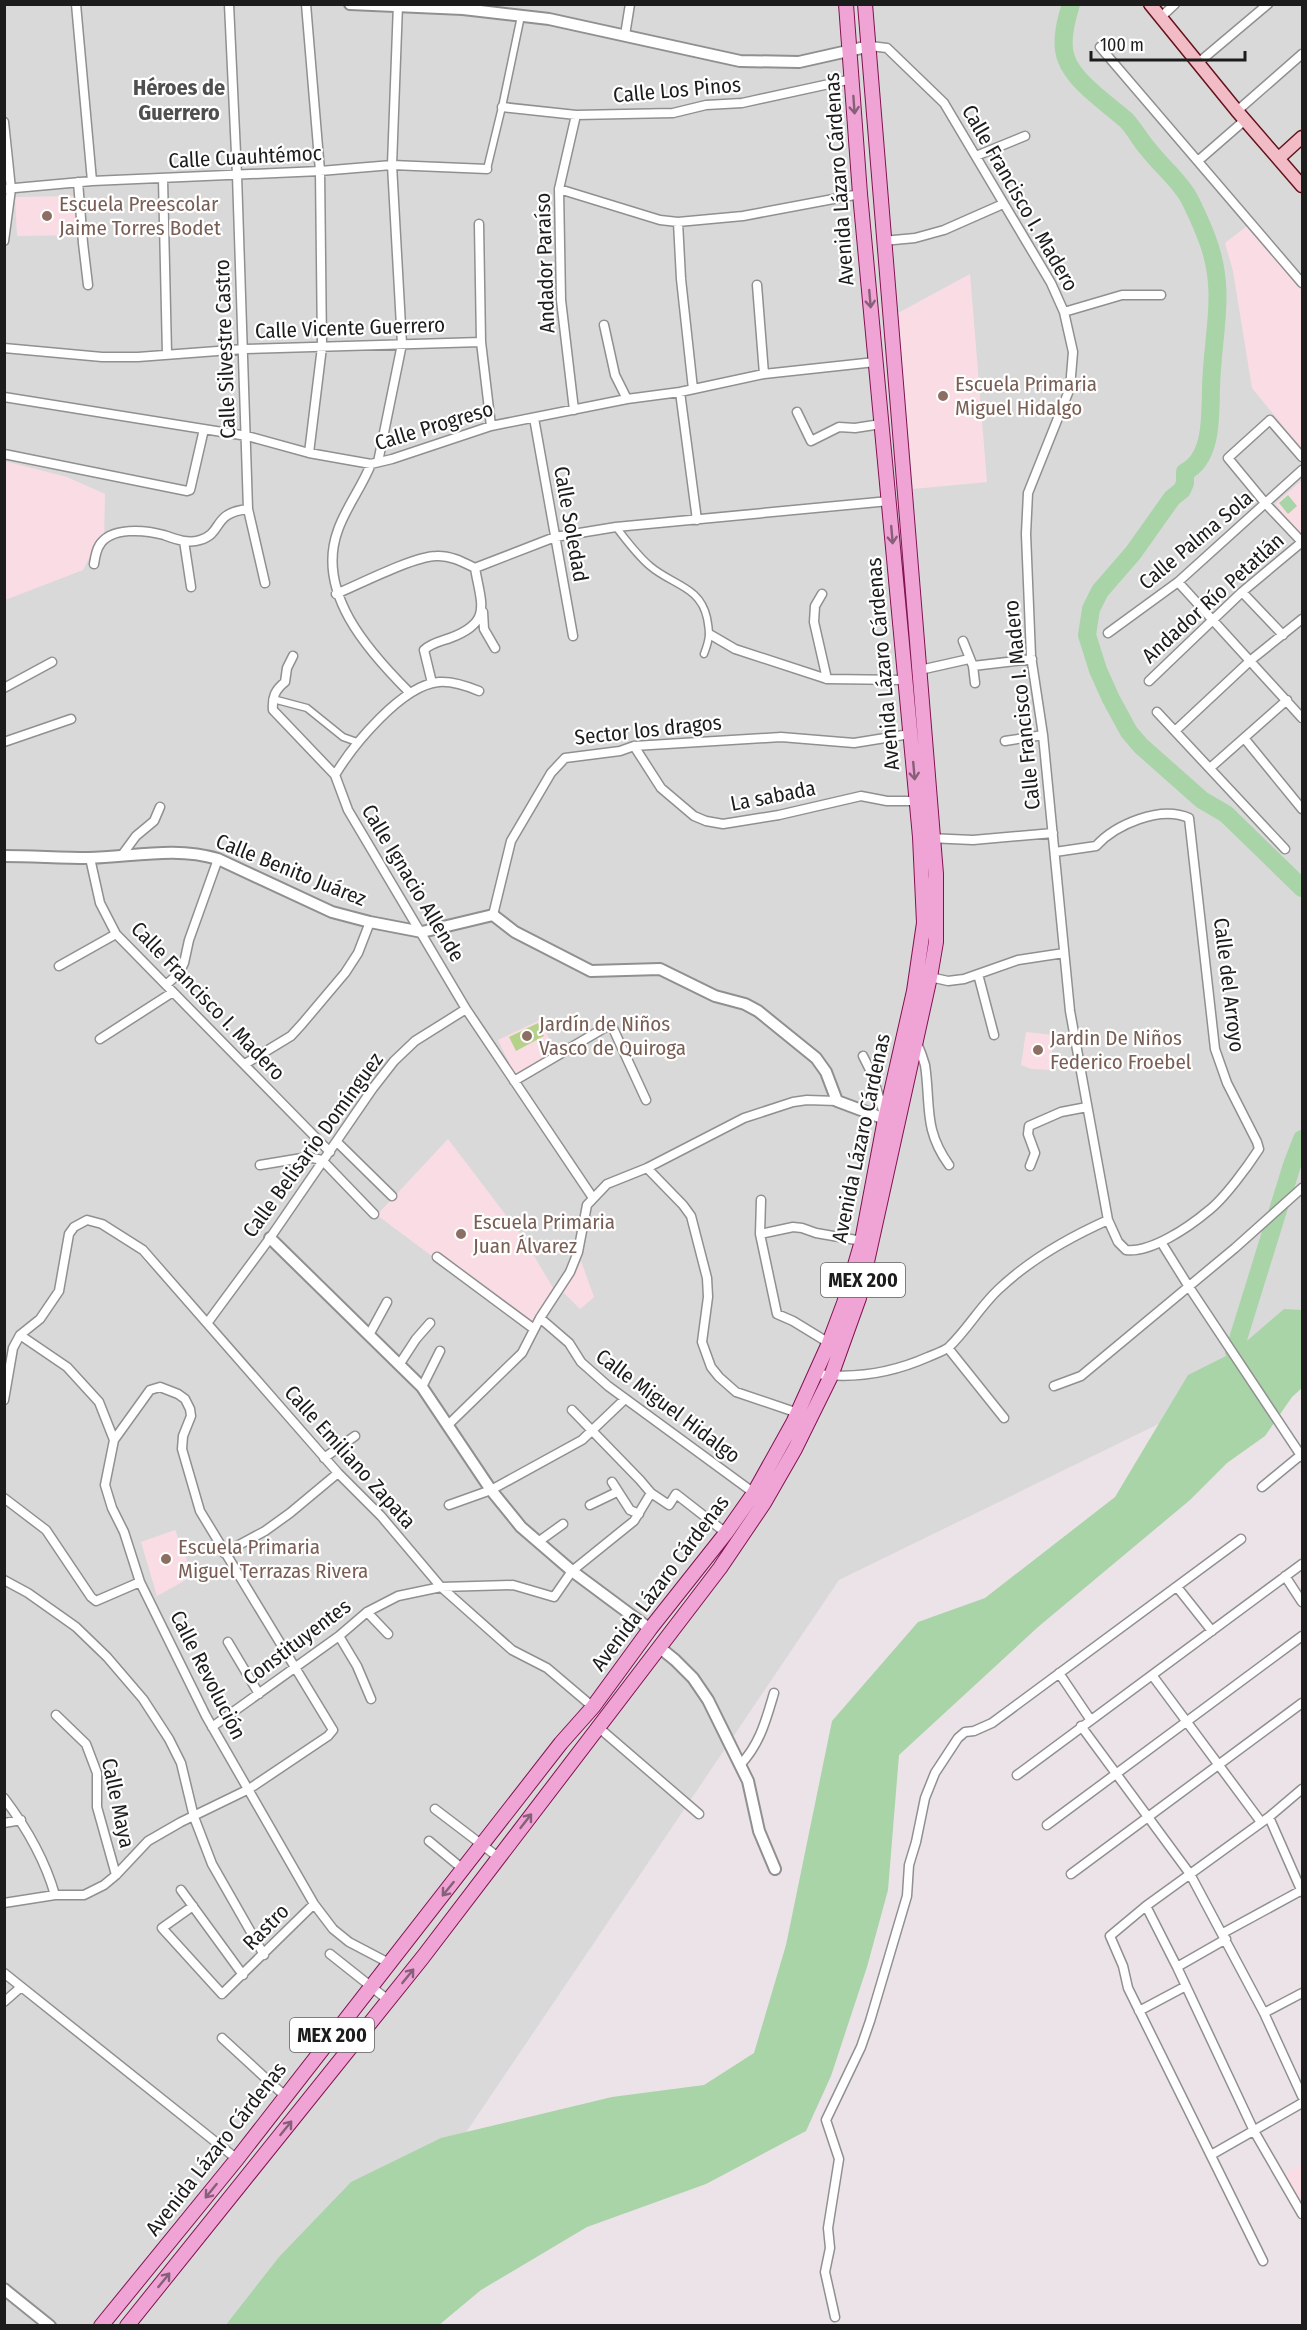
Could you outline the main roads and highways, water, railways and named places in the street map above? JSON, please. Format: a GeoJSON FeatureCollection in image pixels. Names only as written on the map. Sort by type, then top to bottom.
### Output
{"type":"FeatureCollection","features":[{"type":"Feature","properties":{"kind":"main road","name":"Avenida Lázaro Cárdenas"},"geometry":{"type":"LineString","coordinates":[[101,2325],[237,2158],[561,1743],[593,1707],[650,1629],[726,1533],[754,1493],[798,1413],[824,1375],[829,1343],[844,1304],[862,1241],[885,1119],[914,991],[924,923],[920,837],[860,194],[846,4]]}},
{"type":"Feature","properties":{"kind":"main road","name":"Avenida Lázaro Cárdenas"},"geometry":{"type":"LineString","coordinates":[[127,2325],[388,2000],[741,1540],[795,1449],[824,1375],[859,1298],[936,942],[931,796],[865,4]]}},
{"type":"Feature","properties":{"kind":"main road"},"geometry":{"type":"LineString","coordinates":[[1150,4],[1302,186]]}},
{"type":"Feature","properties":{"kind":"main road"},"geometry":{"type":"LineString","coordinates":[[1279,158],[1302,137]]}},
{"type":"Feature","properties":{"kind":"main road"},"geometry":{"type":"LineString","coordinates":[[322,2049],[338,2062]]}},
{"type":"Feature","properties":{"kind":"main road"},"geometry":{"type":"LineString","coordinates":[[121,2301],[136,2314]]}},
{"type":"Feature","properties":{"kind":"waterway"},"geometry":{"type":"LineString","coordinates":[[1071,4],[1064,38],[1064,52],[1070,67],[1083,84],[1126,120],[1185,191],[1213,256],[1218,294],[1210,423],[1201,457],[1185,472],[1185,483],[1182,490],[1172,498],[1133,553],[1100,591],[1091,609],[1087,635],[1098,670],[1129,732],[1141,746],[1202,800],[1226,814],[1302,888]]}},
{"type":"Feature","properties":{"kind":"waterway"},"geometry":{"type":"LineString","coordinates":[[1234,1352],[1302,1139]]}},
{"type":"Feature","properties":{"kind":"place","name":"Escuela Preescolar Jaime Torres Bodet"},"geometry":{"type":"Point","coordinates":[47,216]}},
{"type":"Feature","properties":{"kind":"place","name":"Escuela Primaria Miguel Hidalgo"},"geometry":{"type":"Point","coordinates":[943,396]}},
{"type":"Feature","properties":{"kind":"place","name":"Jardín de Niños Vasco de Quiroga"},"geometry":{"type":"Point","coordinates":[527,1036]}},
{"type":"Feature","properties":{"kind":"place","name":"Jardin De Niños Federico Froebel"},"geometry":{"type":"Point","coordinates":[1038,1050]}},
{"type":"Feature","properties":{"kind":"place","name":"Escuela Primaria Juan Álvarez"},"geometry":{"type":"Point","coordinates":[461,1234]}},
{"type":"Feature","properties":{"kind":"place","name":"Escuela Primaria Miguel Terrazas Rivera"},"geometry":{"type":"Point","coordinates":[166,1559]}},
{"type":"Feature","properties":{"kind":"district","name":"Héroes de Guerrero"},"geometry":{"type":"Point","coordinates":[179,100]}}]}
